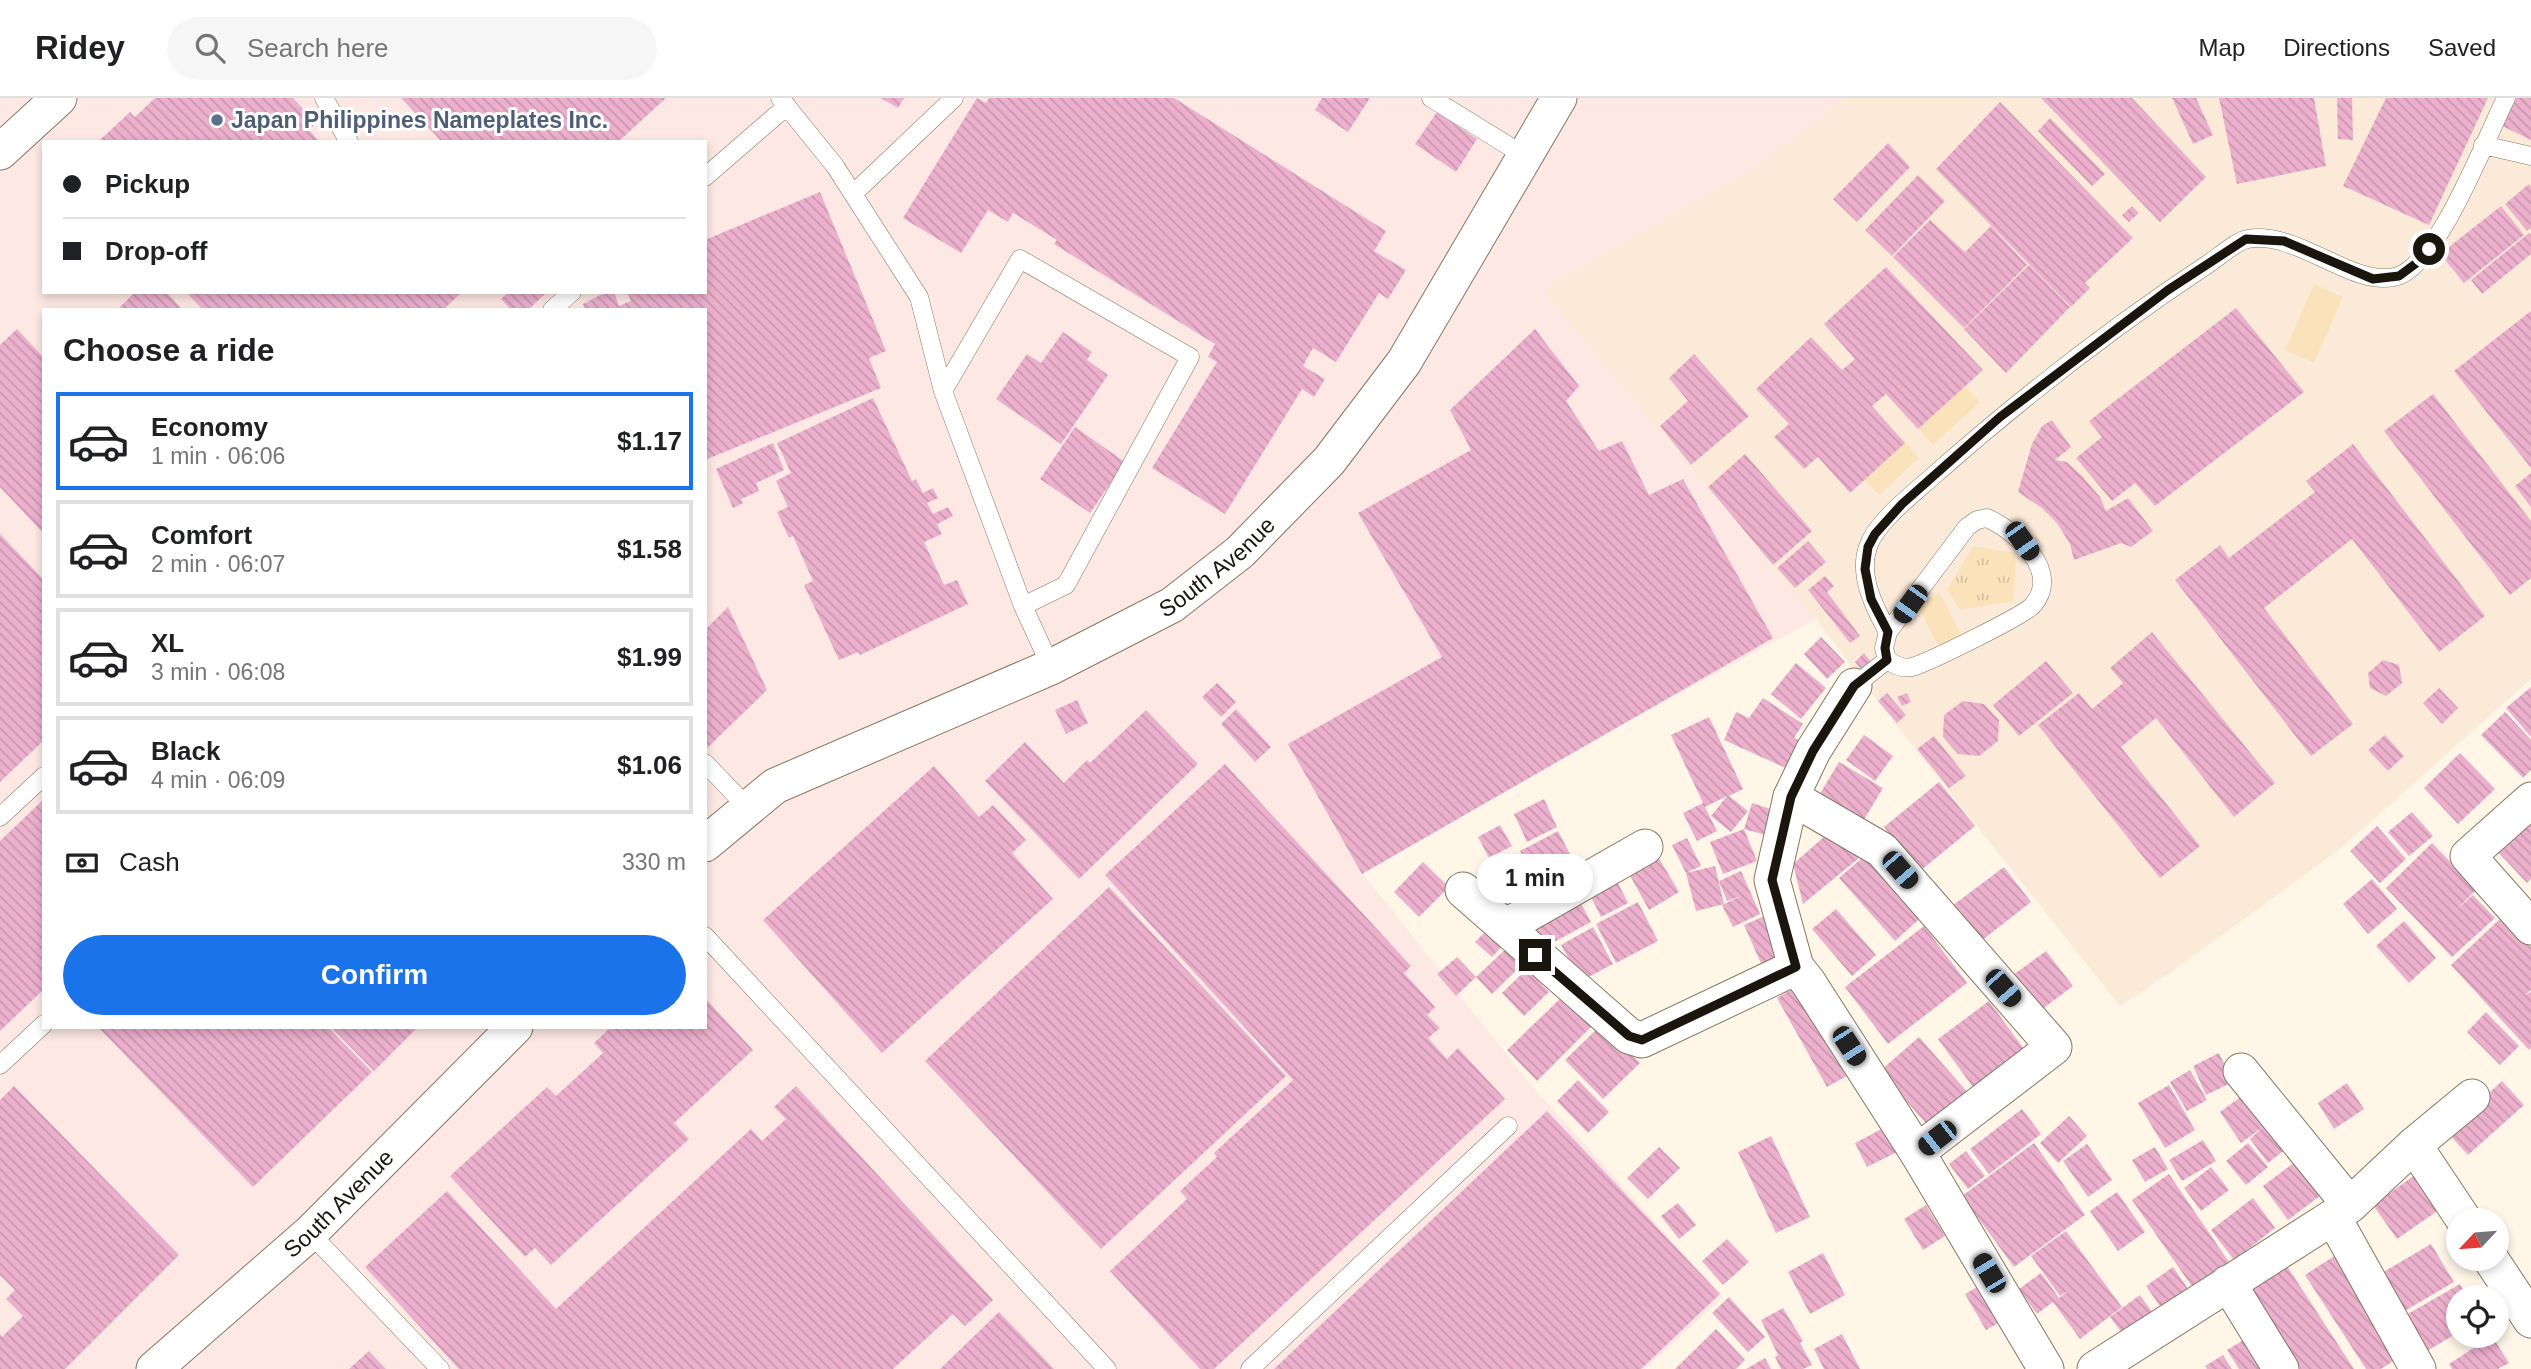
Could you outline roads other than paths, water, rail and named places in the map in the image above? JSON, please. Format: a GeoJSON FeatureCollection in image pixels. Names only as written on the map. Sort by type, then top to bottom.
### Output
{"type":"FeatureCollection","features":[{"type":"Feature","properties":{"kind":"street"},"geometry":{"type":"LineString","coordinates":[[0,152],[60,98]]}},
{"type":"Feature","properties":{"kind":"street","name":"South Avenue"},"geometry":{"type":"LineString","coordinates":[[707,842],[775,786],[1051,667],[1172,605],[1240,552],[1329,461],[1404,362],[1559,98]]}},
{"type":"Feature","properties":{"kind":"street"},"geometry":{"type":"LineString","coordinates":[[1854,686],[1813,751],[1791,797],[1772,880],[1796,967],[1917,1153],[2046,1369]]}},
{"type":"Feature","properties":{"kind":"street"},"geometry":{"type":"LineString","coordinates":[[1791,797],[1882,850],[2054,1047],[1917,1153]]}},
{"type":"Feature","properties":{"kind":"street"},"geometry":{"type":"LineString","coordinates":[[2531,800],[2468,856],[2531,927]]}},
{"type":"Feature","properties":{"kind":"street"},"geometry":{"type":"LineString","coordinates":[[1505,928],[1645,847]]}},
{"type":"Feature","properties":{"kind":"street"},"geometry":{"type":"LineString","coordinates":[[1463,890],[1629,1036],[1642,1040],[1796,967]]}},
{"type":"Feature","properties":{"kind":"street","name":"South Avenue"},"geometry":{"type":"LineString","coordinates":[[154,1369],[310,1233],[513,1029]]}},
{"type":"Feature","properties":{"kind":"street"},"geometry":{"type":"LineString","coordinates":[[2241,1071],[2341,1211],[2418,1369]]}},
{"type":"Feature","properties":{"kind":"street"},"geometry":{"type":"LineString","coordinates":[[2095,1369],[2341,1211],[2472,1097]]}},
{"type":"Feature","properties":{"kind":"street"},"geometry":{"type":"LineString","coordinates":[[2414,1145],[2456,1208]]}},
{"type":"Feature","properties":{"kind":"street"},"geometry":{"type":"LineString","coordinates":[[2499,1271],[2531,1320]]}},
{"type":"Feature","properties":{"kind":"street"},"geometry":{"type":"LineString","coordinates":[[2228,1283],[2281,1369]]}},
{"type":"Feature","properties":{"kind":"lane"},"geometry":{"type":"LineString","coordinates":[[324,98],[348,140]]}},
{"type":"Feature","properties":{"kind":"lane"},"geometry":{"type":"LineString","coordinates":[[853,194],[954,98]]}},
{"type":"Feature","properties":{"kind":"lane"},"geometry":{"type":"LineString","coordinates":[[1431,98],[1525,156]]}},
{"type":"Feature","properties":{"kind":"lane"},"geometry":{"type":"LineString","coordinates":[[1888,632],[1871,599],[1865,569],[1868,547],[1875,534],[1902,504],[2000,417],[2168,290],[2246,239],[2284,241],[2373,279],[2399,276],[2422,259],[2444,230],[2506,98]]}},
{"type":"Feature","properties":{"kind":"lane"},"geometry":{"type":"LineString","coordinates":[[707,175],[783,102],[835,166],[919,297],[943,391],[1023,606],[1051,667]]}},
{"type":"Feature","properties":{"kind":"lane"},"geometry":{"type":"LineString","coordinates":[[2483,145],[2531,156]]}},
{"type":"Feature","properties":{"kind":"lane"},"geometry":{"type":"LineString","coordinates":[[943,391],[1020,260],[1190,357],[1066,585],[1023,606]]}},
{"type":"Feature","properties":{"kind":"lane"},"geometry":{"type":"LineString","coordinates":[[554,308],[570,294]]}},
{"type":"Feature","properties":{"kind":"lane"},"geometry":{"type":"LineString","coordinates":[[1987,518],[2002,525],[2022,541],[2035,560],[2043,581],[2040,595],[2032,607],[1912,667],[1899,667],[1887,660],[1885,648],[1888,632],[1967,527],[1977,520],[1987,518]]}},
{"type":"Feature","properties":{"kind":"lane"},"geometry":{"type":"LineString","coordinates":[[1854,686],[1887,660]]}},
{"type":"Feature","properties":{"kind":"lane"},"geometry":{"type":"LineString","coordinates":[[707,765],[748,808]]}},
{"type":"Feature","properties":{"kind":"lane"},"geometry":{"type":"LineString","coordinates":[[0,817],[42,778]]}},
{"type":"Feature","properties":{"kind":"lane"},"geometry":{"type":"LineString","coordinates":[[707,938],[1107,1369]]}},
{"type":"Feature","properties":{"kind":"lane"},"geometry":{"type":"LineString","coordinates":[[0,1065],[42,1026]]}},
{"type":"Feature","properties":{"kind":"lane"},"geometry":{"type":"LineString","coordinates":[[1250,1369],[1508,1126]]}},
{"type":"Feature","properties":{"kind":"lane"},"geometry":{"type":"LineString","coordinates":[[310,1233],[440,1369]]}},
{"type":"Feature","properties":{"kind":"place","name":"Japan Philippines Nameplates Inc."},"geometry":{"type":"Point","coordinates":[217,120]}}]}
